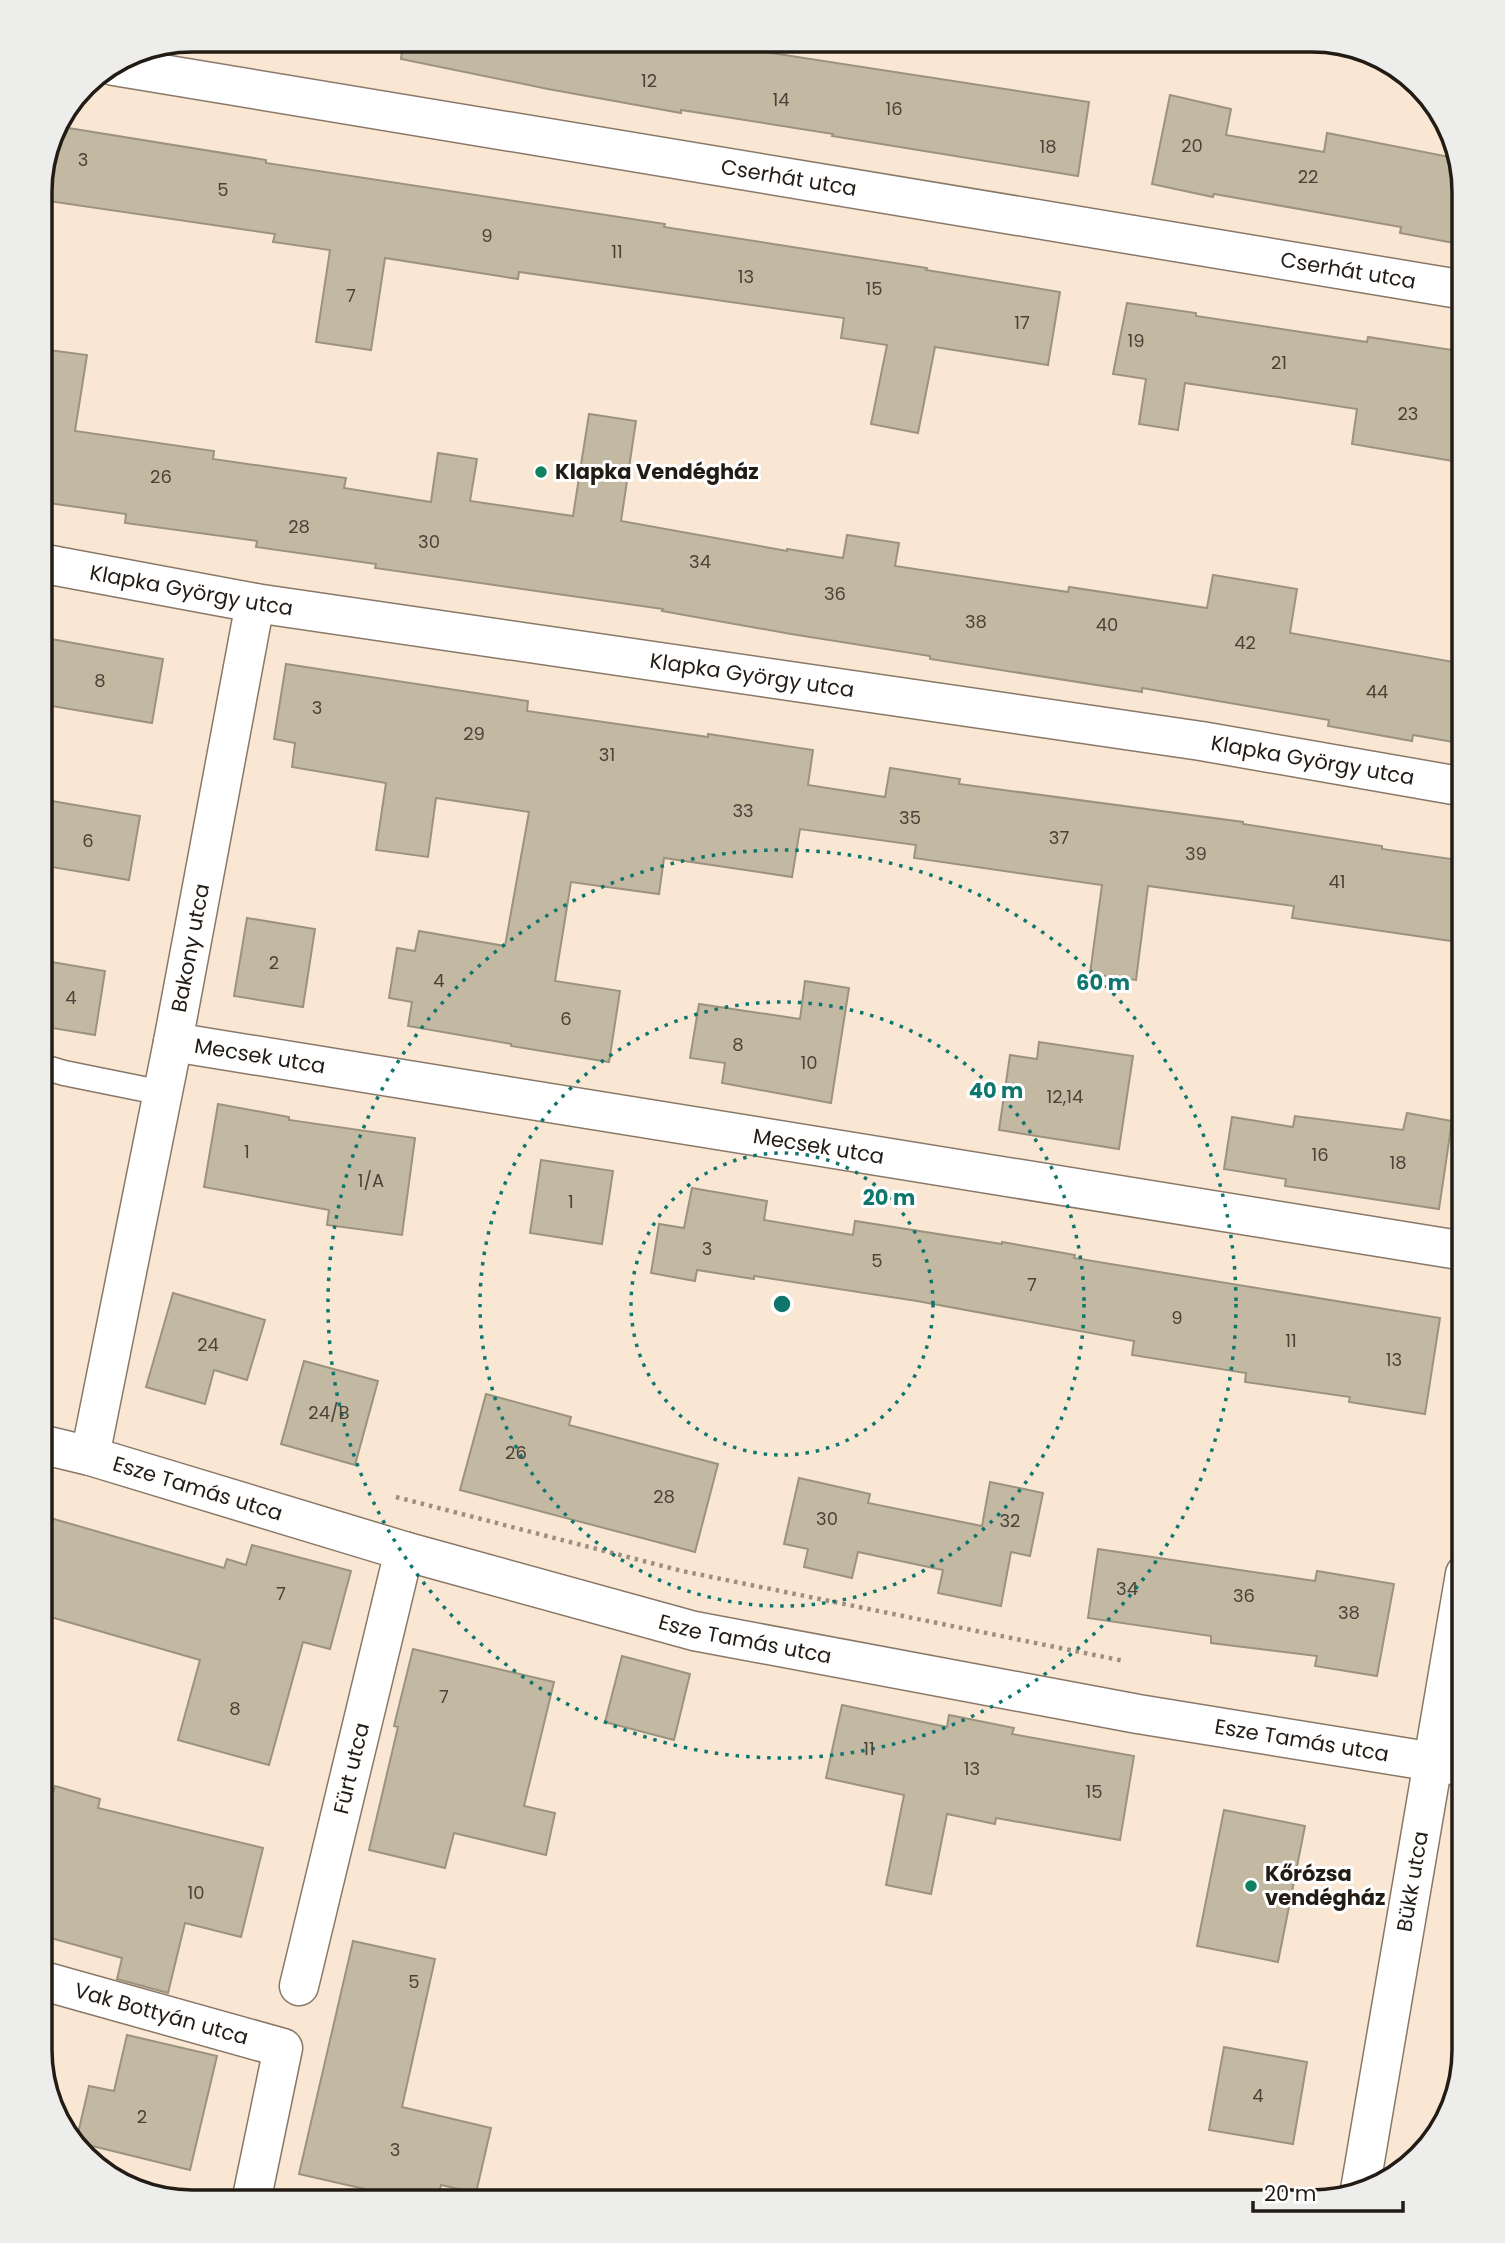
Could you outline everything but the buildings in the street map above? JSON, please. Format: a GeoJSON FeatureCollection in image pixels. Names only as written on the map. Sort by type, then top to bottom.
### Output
{"type":"FeatureCollection","features":[{"type":"Feature","properties":{"kind":"street","name":"Cserhát utca"},"geometry":{"type":"LineString","coordinates":[[128,68],[1452,288]]}},
{"type":"Feature","properties":{"kind":"street","name":"Klapka György utca"},"geometry":{"type":"LineString","coordinates":[[53,565],[255,603],[1188,739],[1452,785]]}},
{"type":"Feature","properties":{"kind":"street","name":"Bakony utca"},"geometry":{"type":"LineString","coordinates":[[90,1456],[173,1042],[255,603]]}},
{"type":"Feature","properties":{"kind":"street","name":"Mecsek utca"},"geometry":{"type":"LineString","coordinates":[[173,1042],[1452,1249]]}},
{"type":"Feature","properties":{"kind":"street","name":"Esze Tamás utca"},"geometry":{"type":"LineString","coordinates":[[52,1447],[404,1551],[694,1631],[1138,1714],[1448,1764]]}},
{"type":"Feature","properties":{"kind":"street","name":"Fürt utca"},"geometry":{"type":"LineString","coordinates":[[299,1986],[404,1551]]}},
{"type":"Feature","properties":{"kind":"street","name":"Bükk utca"},"geometry":{"type":"LineString","coordinates":[[1362,2181],[1448,1764],[1452,1719]]}},
{"type":"Feature","properties":{"kind":"street","name":"Vak Bottyán utca"},"geometry":{"type":"LineString","coordinates":[[52,1983],[283,2048],[253,2190]]}},
{"type":"Feature","properties":{"kind":"lane"},"geometry":{"type":"LineString","coordinates":[[53,1070],[163,1093]]}},
{"type":"Feature","properties":{"kind":"path"},"geometry":{"type":"LineString","coordinates":[[384,1494],[682,1571],[1134,1663]]}},
{"type":"Feature","properties":{"kind":"place","name":"Klapka Vendégház"},"geometry":{"type":"Point","coordinates":[541,472]}},
{"type":"Feature","properties":{"kind":"place","name":"Kőrózsa vendégház"},"geometry":{"type":"Point","coordinates":[1251,1886]}}]}
